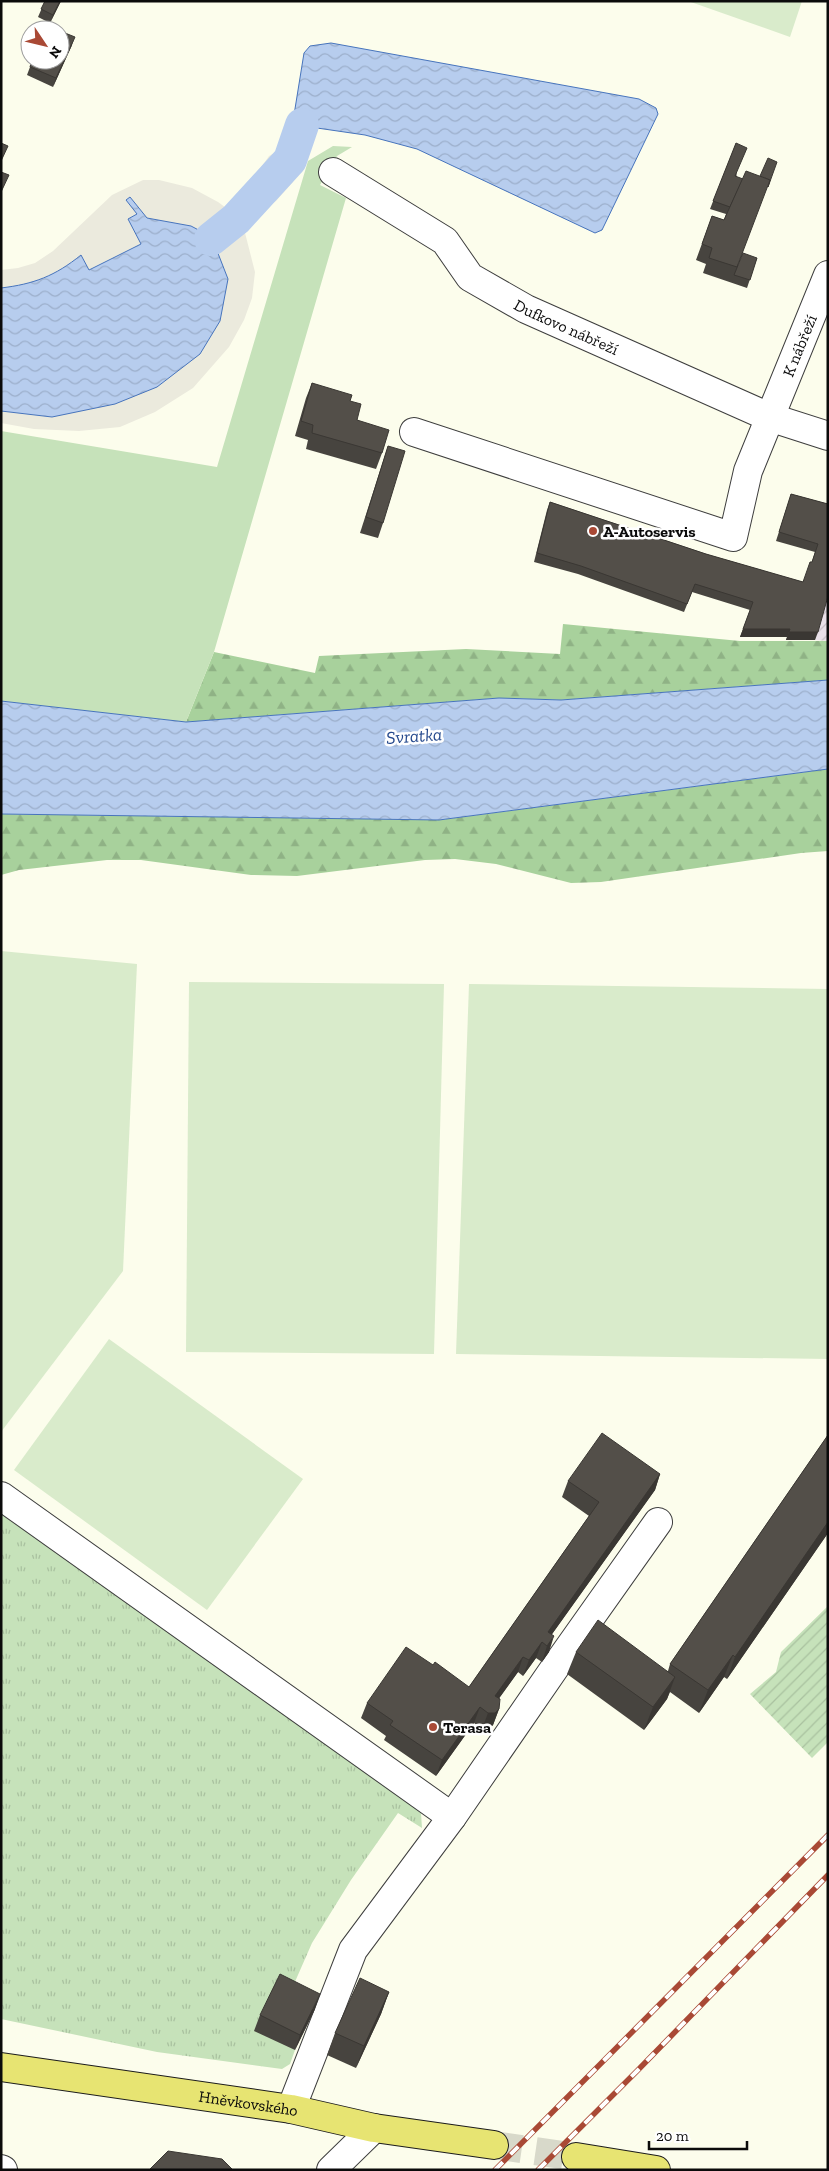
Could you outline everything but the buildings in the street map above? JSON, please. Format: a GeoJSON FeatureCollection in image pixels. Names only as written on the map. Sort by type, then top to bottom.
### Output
{"type":"FeatureCollection","features":[{"type":"Feature","properties":{"kind":"main road","name":"Hněvkovského"},"geometry":{"type":"LineString","coordinates":[[1,2068],[291,2110],[374,2128],[494,2145]]}},
{"type":"Feature","properties":{"kind":"main road"},"geometry":{"type":"LineString","coordinates":[[576,2157],[656,2170]]}},
{"type":"Feature","properties":{"kind":"street","name":"Dufkovo nábřeží"},"geometry":{"type":"LineString","coordinates":[[334,172],[445,241],[470,277],[518,304],[769,417],[828,436]]}},
{"type":"Feature","properties":{"kind":"street","name":"K nábřeží"},"geometry":{"type":"LineString","coordinates":[[414,432],[733,537],[748,471],[828,275]]}},
{"type":"Feature","properties":{"kind":"street"},"geometry":{"type":"LineString","coordinates":[[1,1496],[452,1817]]}},
{"type":"Feature","properties":{"kind":"street"},"geometry":{"type":"LineString","coordinates":[[291,2110],[352,1950],[452,1817],[658,1522]]}},
{"type":"Feature","properties":{"kind":"street"},"geometry":{"type":"LineString","coordinates":[[331,2170],[374,2128]]}},
{"type":"Feature","properties":{"kind":"shaded area"},"geometry":{"type":"Polygon","coordinates":[[[294,147],[300,149],[304,157],[302,166],[293,182],[276,201],[257,215],[244,229],[255,272],[252,298],[244,320],[229,347],[193,388],[155,412],[120,427],[79,431],[34,429],[1,423],[1,411],[52,417],[214,243],[208,235],[191,226],[147,218],[137,214],[128,219],[141,244],[89,270],[81,255],[58,273],[28,285],[1,288],[1,270],[35,263],[53,251],[112,195],[143,180],[159,180],[192,188],[229,210],[238,204],[244,196],[248,186],[269,156],[281,149],[294,147]]]}},
{"type":"Feature","properties":{"kind":"shaded area"},"geometry":{"type":"Polygon","coordinates":[[[828,593],[828,641],[815,640],[828,593]]]}},
{"type":"Feature","properties":{"kind":"green space"},"geometry":{"type":"Polygon","coordinates":[[[688,1],[802,1],[790,37],[688,1]]]}},
{"type":"Feature","properties":{"kind":"green space"},"geometry":{"type":"Polygon","coordinates":[[[333,146],[352,147],[337,156],[320,185],[346,198],[214,652],[186,722],[1,701],[1,431],[217,467],[308,161],[333,146]]]}},
{"type":"Feature","properties":{"kind":"green space"},"geometry":{"type":"Polygon","coordinates":[[[563,624],[740,641],[828,641],[828,680],[561,700],[499,698],[186,722],[214,652],[315,673],[319,656],[466,649],[560,654],[563,624]]]}},
{"type":"Feature","properties":{"kind":"green space"},"geometry":{"type":"Polygon","coordinates":[[[828,769],[828,851],[801,853],[601,882],[571,883],[496,864],[455,859],[425,860],[297,876],[251,875],[141,860],[107,860],[19,870],[1,875],[1,814],[439,820],[828,769]]]}},
{"type":"Feature","properties":{"kind":"green space"},"geometry":{"type":"Polygon","coordinates":[[[1,951],[137,964],[123,1271],[1,1432],[1,951]]]}},
{"type":"Feature","properties":{"kind":"green space"},"geometry":{"type":"Polygon","coordinates":[[[189,982],[444,984],[434,1354],[186,1352],[189,982]]]}},
{"type":"Feature","properties":{"kind":"green space"},"geometry":{"type":"Polygon","coordinates":[[[469,984],[828,989],[828,1359],[456,1354],[469,984]]]}},
{"type":"Feature","properties":{"kind":"green space"},"geometry":{"type":"Polygon","coordinates":[[[109,1339],[303,1479],[207,1610],[14,1470],[109,1339]]]}},
{"type":"Feature","properties":{"kind":"green space"},"geometry":{"type":"Polygon","coordinates":[[[1,1509],[414,1803],[421,1813],[422,1828],[398,1813],[351,1880],[312,1943],[294,1984],[319,1997],[315,2009],[275,1990],[295,2050],[290,2064],[282,2069],[157,2052],[1,2019],[1,1509]]]}},
{"type":"Feature","properties":{"kind":"green space"},"geometry":{"type":"Polygon","coordinates":[[[828,1606],[828,1742],[812,1758],[750,1694],[776,1672],[781,1652],[828,1606]]]}},
{"type":"Feature","properties":{"kind":"water"},"geometry":{"type":"Polygon","coordinates":[[[331,43],[639,99],[656,108],[658,114],[602,230],[595,233],[417,149],[365,135],[317,128],[298,122],[294,115],[304,53],[310,46],[331,43]]]}},
{"type":"Feature","properties":{"kind":"water"},"geometry":{"type":"Polygon","coordinates":[[[130,197],[147,218],[191,226],[208,235],[214,243],[228,279],[220,321],[200,354],[157,387],[115,404],[52,417],[1,411],[1,288],[44,278],[81,255],[89,270],[141,244],[128,219],[137,214],[126,200],[130,197]]]}},
{"type":"Feature","properties":{"kind":"water","name":"Svratka"},"geometry":{"type":"Polygon","coordinates":[[[828,680],[828,769],[439,820],[1,814],[1,701],[186,722],[499,698],[561,700],[828,680]]]}},
{"type":"Feature","properties":{"kind":"waterway"},"geometry":{"type":"LineString","coordinates":[[211,239],[236,219],[290,160],[302,125]]}},
{"type":"Feature","properties":{"kind":"tunnel"},"geometry":{"type":"LineString","coordinates":[[494,2145],[576,2157]]}},
{"type":"Feature","properties":{"kind":"railway"},"geometry":{"type":"LineString","coordinates":[[495,2170],[828,1835]]}},
{"type":"Feature","properties":{"kind":"railway"},"geometry":{"type":"LineString","coordinates":[[538,2170],[828,1875]]}},
{"type":"Feature","properties":{"kind":"place","name":"A-Autoservis"},"geometry":{"type":"Point","coordinates":[593,531]}},
{"type":"Feature","properties":{"kind":"place","name":"Terasa"},"geometry":{"type":"Point","coordinates":[433,1727]}}]}
